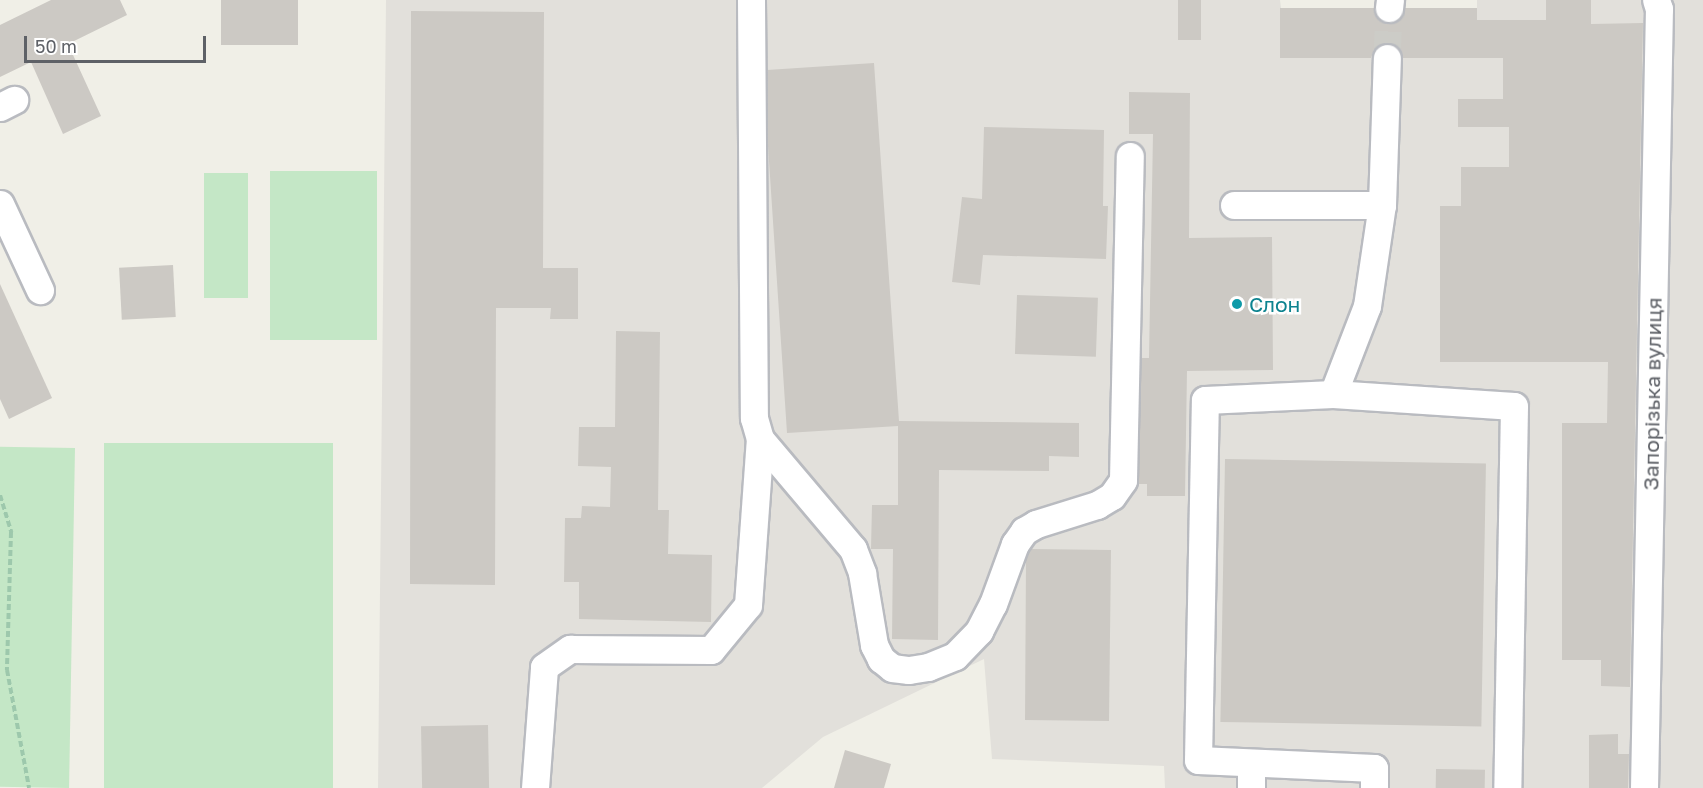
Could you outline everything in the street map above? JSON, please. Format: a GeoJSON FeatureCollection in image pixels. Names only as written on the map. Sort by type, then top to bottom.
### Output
{"type":"FeatureCollection","features":[{"type":"Feature","properties":{"kind":"lane"},"geometry":{"type":"LineString","coordinates":[[536,788],[544,667],[570,649],[711,650],[748,605],[760,439],[754,418],[751,0]]}},
{"type":"Feature","properties":{"kind":"lane","name":"Запорізька вулиця"},"geometry":{"type":"LineString","coordinates":[[1644,788],[1659,9],[1656,0]]}},
{"type":"Feature","properties":{"kind":"lane"},"geometry":{"type":"LineString","coordinates":[[1333,394],[1366,306],[1382,205],[1387,58]]}},
{"type":"Feature","properties":{"kind":"lane"},"geometry":{"type":"LineString","coordinates":[[760,439],[853,549],[862,573],[874,645],[881,659],[892,668],[909,670],[928,667],[955,656],[979,631],[993,604],[1015,544],[1024,531],[1036,524],[1097,506],[1112,496],[1123,480],[1130,156]]}},
{"type":"Feature","properties":{"kind":"lane"},"geometry":{"type":"LineString","coordinates":[[0,204],[40,290]]}},
{"type":"Feature","properties":{"kind":"lane"},"geometry":{"type":"LineString","coordinates":[[1234,204],[1382,205]]}},
{"type":"Feature","properties":{"kind":"lane"},"geometry":{"type":"LineString","coordinates":[[1374,788],[1374,768],[1251,775],[1198,760],[1205,400],[1333,394],[1514,406],[1506,788]]}},
{"type":"Feature","properties":{"kind":"path"},"geometry":{"type":"LineString","coordinates":[[0,495],[11,532],[6,670],[29,788]]}},
{"type":"Feature","properties":{"kind":"shaded area"},"geometry":{"type":"Polygon","coordinates":[[[386,0],[1280,0],[1281,8],[1477,8],[1477,0],[1703,0],[1703,788],[1165,788],[1164,766],[992,759],[984,659],[823,737],[762,788],[378,788],[386,0]]]}},
{"type":"Feature","properties":{"kind":"green space"},"geometry":{"type":"Polygon","coordinates":[[[270,171],[377,171],[377,340],[270,340],[270,171]]]}},
{"type":"Feature","properties":{"kind":"green space"},"geometry":{"type":"Polygon","coordinates":[[[204,173],[248,173],[248,298],[204,298],[204,173]]]}},
{"type":"Feature","properties":{"kind":"green space"},"geometry":{"type":"Polygon","coordinates":[[[104,443],[333,443],[333,788],[104,788],[104,443]]]}},
{"type":"Feature","properties":{"kind":"green space"},"geometry":{"type":"Polygon","coordinates":[[[0,447],[75,448],[69,788],[0,787],[0,447]]]}},
{"type":"Feature","properties":{"kind":"building"},"geometry":{"type":"Polygon","coordinates":[[[51,0],[120,0],[127,15],[68,44],[101,116],[63,134],[31,62],[0,77],[0,25],[51,0]]]}},
{"type":"Feature","properties":{"kind":"building"},"geometry":{"type":"Polygon","coordinates":[[[221,0],[298,0],[298,45],[221,45],[221,0]]]}},
{"type":"Feature","properties":{"kind":"building"},"geometry":{"type":"Polygon","coordinates":[[[1178,0],[1201,0],[1201,40],[1178,40],[1178,0]]]}},
{"type":"Feature","properties":{"kind":"building"},"geometry":{"type":"Polygon","coordinates":[[[1546,0],[1591,0],[1591,24],[1643,23],[1630,687],[1601,686],[1601,660],[1562,660],[1562,423],[1607,423],[1608,362],[1440,362],[1440,206],[1461,206],[1461,167],[1509,167],[1509,127],[1458,127],[1458,99],[1503,99],[1503,58],[1403,58],[1396,45],[1387,42],[1374,49],[1371,58],[1280,58],[1280,8],[1374,8],[1379,20],[1388,24],[1401,18],[1405,8],[1477,8],[1477,20],[1546,20],[1546,0]]]}},
{"type":"Feature","properties":{"kind":"building"},"geometry":{"type":"Polygon","coordinates":[[[411,11],[544,12],[543,268],[578,268],[578,319],[550,319],[551,308],[496,308],[495,585],[410,584],[411,11]]]}},
{"type":"Feature","properties":{"kind":"building"},"geometry":{"type":"Polygon","coordinates":[[[874,63],[899,421],[1079,423],[1079,457],[1049,456],[1049,471],[939,470],[938,640],[892,639],[893,549],[871,549],[872,505],[898,505],[898,426],[787,433],[768,146],[767,70],[874,63]]]}},
{"type":"Feature","properties":{"kind":"building"},"geometry":{"type":"Polygon","coordinates":[[[1129,92],[1190,93],[1189,238],[1272,237],[1273,370],[1187,371],[1185,496],[1147,496],[1147,484],[1138,484],[1141,358],[1149,358],[1153,134],[1129,134],[1129,92]]]}},
{"type":"Feature","properties":{"kind":"building"},"geometry":{"type":"Polygon","coordinates":[[[984,127],[1104,130],[1103,206],[1108,206],[1106,259],[983,255],[980,285],[952,282],[962,197],[982,199],[984,127]]]}},
{"type":"Feature","properties":{"kind":"building"},"geometry":{"type":"Polygon","coordinates":[[[173,265],[176,317],[122,320],[119,268],[173,265]]]}},
{"type":"Feature","properties":{"kind":"building"},"geometry":{"type":"Polygon","coordinates":[[[0,284],[52,398],[9,419],[0,399],[0,284]]]}},
{"type":"Feature","properties":{"kind":"building"},"geometry":{"type":"Polygon","coordinates":[[[1017,295],[1098,298],[1096,357],[1015,354],[1017,295]]]}},
{"type":"Feature","properties":{"kind":"building"},"geometry":{"type":"Polygon","coordinates":[[[616,331],[660,332],[658,510],[669,510],[668,554],[712,555],[711,622],[579,619],[579,582],[564,582],[565,518],[581,518],[582,506],[610,507],[611,467],[578,466],[579,427],[615,427],[616,331]]]}},
{"type":"Feature","properties":{"kind":"building"},"geometry":{"type":"Polygon","coordinates":[[[1225,459],[1486,464],[1481,727],[1220,722],[1225,459]]]}},
{"type":"Feature","properties":{"kind":"building"},"geometry":{"type":"Polygon","coordinates":[[[1031,549],[1111,550],[1109,721],[1025,720],[1026,559],[1031,549]]]}},
{"type":"Feature","properties":{"kind":"building"},"geometry":{"type":"Polygon","coordinates":[[[488,725],[489,788],[422,788],[421,726],[488,725]]]}},
{"type":"Feature","properties":{"kind":"building"},"geometry":{"type":"Polygon","coordinates":[[[1618,734],[1618,754],[1629,754],[1628,788],[1589,788],[1589,735],[1618,734]]]}},
{"type":"Feature","properties":{"kind":"building"},"geometry":{"type":"Polygon","coordinates":[[[845,750],[891,764],[884,788],[834,788],[845,750]]]}},
{"type":"Feature","properties":{"kind":"building"},"geometry":{"type":"Polygon","coordinates":[[[1436,769],[1485,770],[1485,788],[1436,788],[1436,769]]]}},
{"type":"Feature","properties":{"kind":"tunnel"},"geometry":{"type":"LineString","coordinates":[[1387,58],[1389,8]]}},
{"type":"Feature","properties":{"kind":"place","name":"Слон"},"geometry":{"type":"Point","coordinates":[1237,304]}}]}
